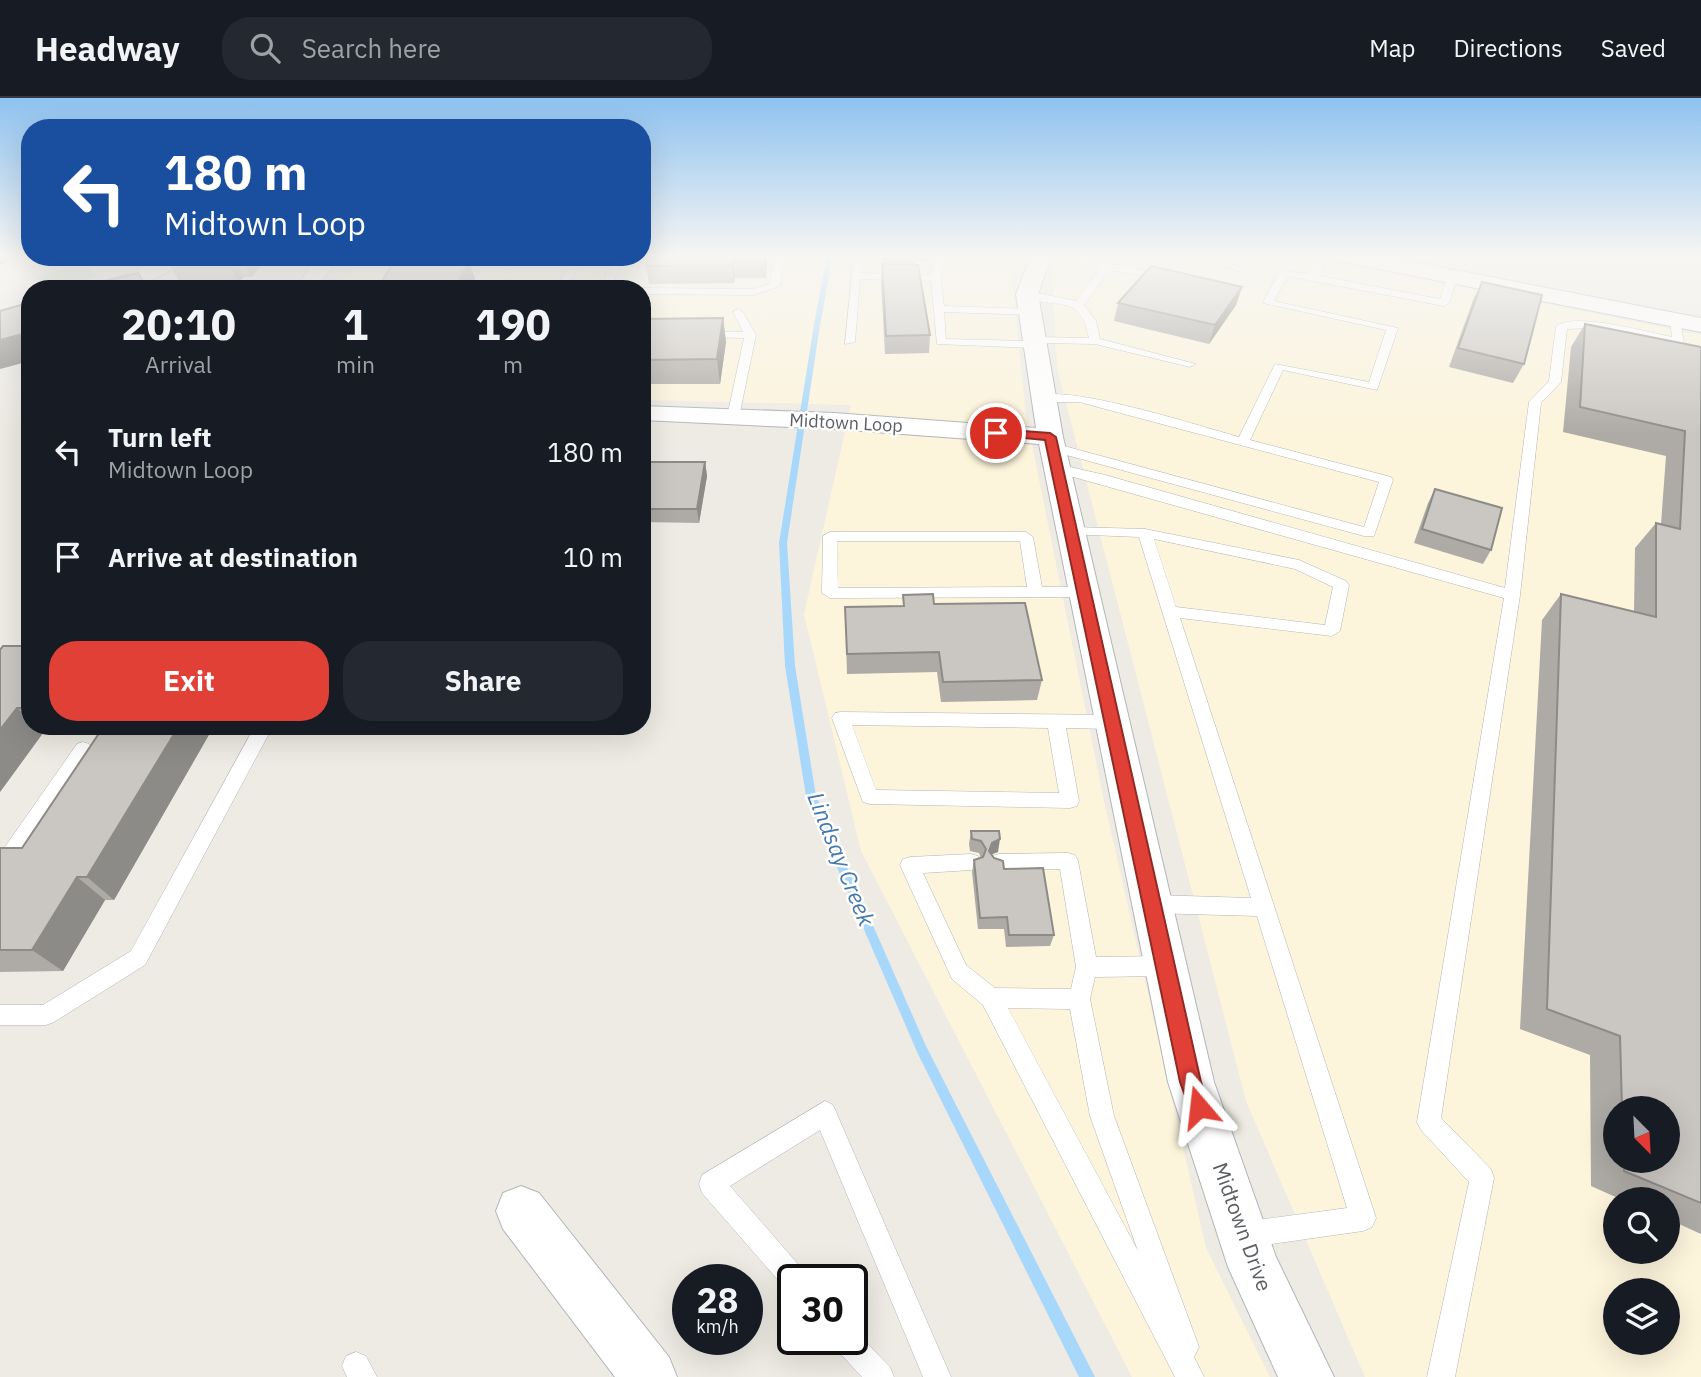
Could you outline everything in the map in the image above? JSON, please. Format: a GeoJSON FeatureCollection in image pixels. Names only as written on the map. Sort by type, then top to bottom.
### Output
{"type":"FeatureCollection","features":[{"type":"Feature","properties":{"kind":"street"},"geometry":{"type":"LineString","coordinates":[[1031,323],[1032,315]]}},
{"type":"Feature","properties":{"kind":"street"},"geometry":{"type":"LineString","coordinates":[[1647,315],[1701,325]]}},
{"type":"Feature","properties":{"kind":"street","name":"Midtown Drive"},"geometry":{"type":"LineString","coordinates":[[1031,323],[1053,451],[1191,1082],[1254,1267],[1306,1377]]}},
{"type":"Feature","properties":{"kind":"street","name":"Midtown Loop"},"geometry":{"type":"LineString","coordinates":[[651,413],[834,421],[1053,451]]}},
{"type":"Feature","properties":{"kind":"street"},"geometry":{"type":"LineString","coordinates":[[521,1211],[649,1377]]}},
{"type":"Feature","properties":{"kind":"lane"},"geometry":{"type":"LineString","coordinates":[[733,417],[750,335],[739,315]]}},
{"type":"Feature","properties":{"kind":"lane"},"geometry":{"type":"LineString","coordinates":[[849,342],[851,315]]}},
{"type":"Feature","properties":{"kind":"lane"},"geometry":{"type":"LineString","coordinates":[[939,315],[941,342],[1031,323],[1053,315]]}},
{"type":"Feature","properties":{"kind":"lane"},"geometry":{"type":"LineString","coordinates":[[976,315],[1031,323],[1190,364]]}},
{"type":"Feature","properties":{"kind":"lane"},"geometry":{"type":"LineString","coordinates":[[1086,315],[1091,321],[1095,341]]}},
{"type":"Feature","properties":{"kind":"lane"},"geometry":{"type":"LineString","coordinates":[[1243,442],[1279,366],[1373,387],[1392,328],[1326,315]]}},
{"type":"Feature","properties":{"kind":"lane"},"geometry":{"type":"LineString","coordinates":[[1441,1377],[1482,1178],[1429,1122],[1512,595],[1535,402],[1555,382],[1562,326],[1593,326],[1678,342],[1675,320]]}},
{"type":"Feature","properties":{"kind":"lane"},"geometry":{"type":"LineString","coordinates":[[682,334],[750,335]]}},
{"type":"Feature","properties":{"kind":"lane"},"geometry":{"type":"LineString","coordinates":[[1044,398],[1079,398],[1386,480],[1369,533],[1053,451]]}},
{"type":"Feature","properties":{"kind":"lane"},"geometry":{"type":"LineString","coordinates":[[1053,451],[1100,478],[1512,595]]}},
{"type":"Feature","properties":{"kind":"lane"},"geometry":{"type":"LineString","coordinates":[[1071,531],[1145,533],[1299,565],[1341,585],[1332,632],[1170,612]]}},
{"type":"Feature","properties":{"kind":"lane"},"geometry":{"type":"LineString","coordinates":[[1145,533],[1363,1218],[1243,1235]]}},
{"type":"Feature","properties":{"kind":"lane"},"geometry":{"type":"LineString","coordinates":[[1035,592],[1026,537],[830,536],[830,593],[1084,592]]}},
{"type":"Feature","properties":{"kind":"lane"},"geometry":{"type":"LineString","coordinates":[[1056,721],[1070,801],[870,797],[841,718],[1056,721],[1112,722]]}},
{"type":"Feature","properties":{"kind":"lane"},"geometry":{"type":"LineString","coordinates":[[0,1015],[46,1015],[138,958],[259,735]]}},
{"type":"Feature","properties":{"kind":"lane"},"geometry":{"type":"LineString","coordinates":[[0,870],[83,749]]}},
{"type":"Feature","properties":{"kind":"lane"},"geometry":{"type":"LineString","coordinates":[[999,862],[1068,861],[1087,967],[1079,999],[1102,1116],[1193,1377]]}},
{"type":"Feature","properties":{"kind":"lane"},"geometry":{"type":"LineString","coordinates":[[971,862],[910,865],[959,972],[991,998],[1193,1377]]}},
{"type":"Feature","properties":{"kind":"lane"},"geometry":{"type":"LineString","coordinates":[[1152,904],[1264,907]]}},
{"type":"Feature","properties":{"kind":"lane"},"geometry":{"type":"LineString","coordinates":[[1087,967],[1166,966]]}},
{"type":"Feature","properties":{"kind":"lane"},"geometry":{"type":"LineString","coordinates":[[991,998],[1079,999]]}},
{"type":"Feature","properties":{"kind":"lane"},"geometry":{"type":"LineString","coordinates":[[781,1264],[711,1184],[825,1113],[937,1377]]}},
{"type":"Feature","properties":{"kind":"lane"},"geometry":{"type":"LineString","coordinates":[[860,1355],[880,1377]]}},
{"type":"Feature","properties":{"kind":"shaded area"},"geometry":{"type":"Polygon","coordinates":[[[651,315],[1016,315],[1026,415],[1104,801],[1206,1248],[1270,1377],[1132,1377],[861,851],[804,614],[851,405],[651,400],[651,315]]]}},
{"type":"Feature","properties":{"kind":"shaded area"},"geometry":{"type":"Polygon","coordinates":[[[1054,315],[1599,315],[1701,335],[1701,1377],[1365,1377],[1246,1101],[1057,368],[1054,315]]]}},
{"type":"Feature","properties":{"kind":"building"},"geometry":{"type":"Polygon","coordinates":[[[0,315],[21,315],[21,334],[0,340],[0,315]]]}},
{"type":"Feature","properties":{"kind":"building"},"geometry":{"type":"Polygon","coordinates":[[[885,315],[927,315],[930,335],[886,336],[885,315]]]}},
{"type":"Feature","properties":{"kind":"building"},"geometry":{"type":"Polygon","coordinates":[[[1170,315],[1222,315],[1215,325],[1170,315]]]}},
{"type":"Feature","properties":{"kind":"building"},"geometry":{"type":"Polygon","coordinates":[[[1470,315],[1537,315],[1524,364],[1458,348],[1470,315]]]}},
{"type":"Feature","properties":{"kind":"building"},"geometry":{"type":"Polygon","coordinates":[[[723,318],[717,359],[651,360],[651,319],[723,318]]]}},
{"type":"Feature","properties":{"kind":"building"},"geometry":{"type":"Polygon","coordinates":[[[1585,324],[1701,347],[1701,1203],[1680,1194],[1680,1187],[1662,1187],[1629,1173],[1680,1173],[1680,1096],[1622,1096],[1620,1036],[1547,1009],[1561,594],[1656,617],[1656,523],[1680,529],[1685,431],[1580,407],[1585,324]]]}},
{"type":"Feature","properties":{"kind":"building"},"geometry":{"type":"Polygon","coordinates":[[[651,462],[705,462],[697,509],[651,509],[651,462]]]}},
{"type":"Feature","properties":{"kind":"building"},"geometry":{"type":"Polygon","coordinates":[[[1435,489],[1502,508],[1491,550],[1422,529],[1435,489]]]}},
{"type":"Feature","properties":{"kind":"building"},"geometry":{"type":"Polygon","coordinates":[[[933,594],[934,604],[1025,603],[1042,680],[943,682],[939,652],[847,654],[845,607],[904,606],[903,595],[933,594]]]}},
{"type":"Feature","properties":{"kind":"building"},"geometry":{"type":"Polygon","coordinates":[[[3,646],[21,646],[21,708],[17,708],[0,730],[0,650],[3,646]]]}},
{"type":"Feature","properties":{"kind":"building"},"geometry":{"type":"Polygon","coordinates":[[[98,735],[174,735],[87,877],[77,877],[32,950],[0,950],[0,848],[22,848],[98,735]]]}},
{"type":"Feature","properties":{"kind":"building"},"geometry":{"type":"Polygon","coordinates":[[[971,831],[999,831],[1000,839],[992,843],[989,851],[994,858],[1003,861],[1004,869],[1043,868],[1054,935],[1009,935],[1007,917],[980,918],[974,860],[983,857],[986,849],[981,841],[972,839],[971,831]]]}},
{"type":"Feature","properties":{"kind":"waterway","name":"Lindsay Creek"},"geometry":{"type":"LineString","coordinates":[[819,315],[783,543],[790,666],[811,796],[922,1050],[1087,1377]]}},
{"type":"Feature","properties":{"kind":"route"},"geometry":{"type":"LineString","coordinates":[[996,433],[1050,437],[1191,1082],[1199,1107]]}}]}
